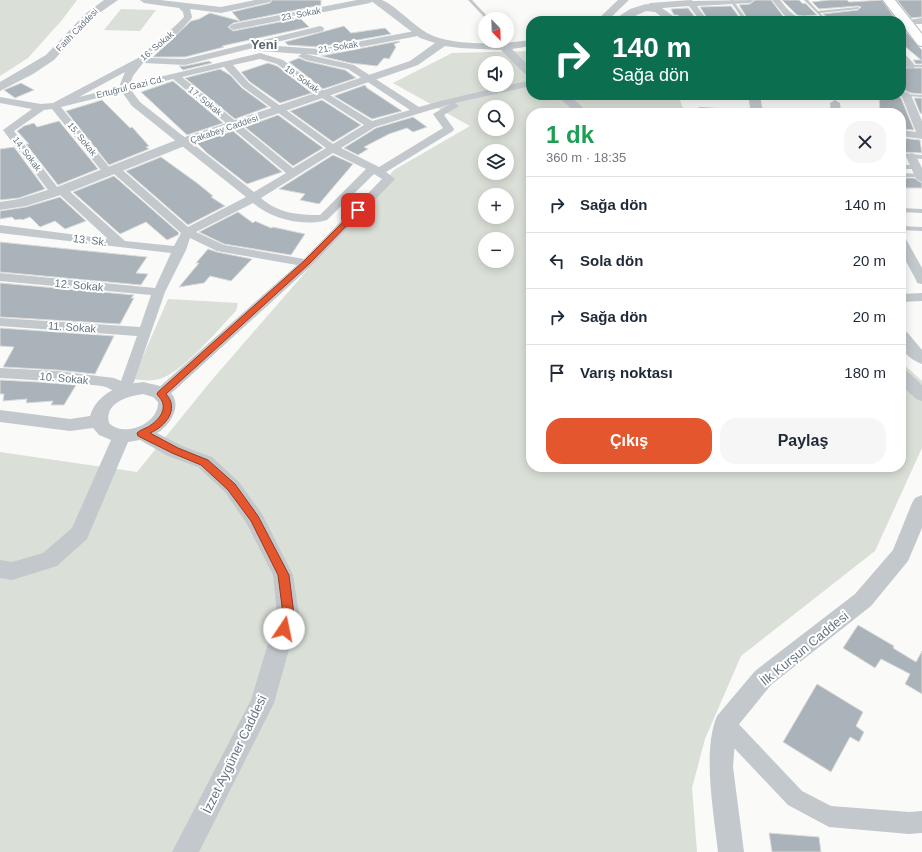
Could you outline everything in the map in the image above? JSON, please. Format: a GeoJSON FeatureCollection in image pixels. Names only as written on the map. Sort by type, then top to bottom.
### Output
{"type":"FeatureCollection","features":[{"type":"Feature","properties":{"kind":"main road"},"geometry":{"type":"LineString","coordinates":[[889,0],[899,16]]}},
{"type":"Feature","properties":{"kind":"main road"},"geometry":{"type":"LineString","coordinates":[[906,24],[917,31],[922,42]]}},
{"type":"Feature","properties":{"kind":"street"},"geometry":{"type":"LineString","coordinates":[[144,0],[182,6],[227,19],[243,42],[255,50]]}},
{"type":"Feature","properties":{"kind":"street"},"geometry":{"type":"LineString","coordinates":[[227,19],[266,0]]}},
{"type":"Feature","properties":{"kind":"street","name":"23. Sokak"},"geometry":{"type":"LineString","coordinates":[[227,19],[317,26],[370,0]]}},
{"type":"Feature","properties":{"kind":"street"},"geometry":{"type":"LineString","coordinates":[[375,0],[424,36],[443,42],[460,45],[478,45]]}},
{"type":"Feature","properties":{"kind":"street"},"geometry":{"type":"LineString","coordinates":[[606,16],[624,0]]}},
{"type":"Feature","properties":{"kind":"street"},"geometry":{"type":"LineString","coordinates":[[626,16],[641,7],[689,2],[732,2],[750,0]]}},
{"type":"Feature","properties":{"kind":"street"},"geometry":{"type":"LineString","coordinates":[[776,0],[791,16]]}},
{"type":"Feature","properties":{"kind":"street","name":"Fatih Caddesi"},"geometry":{"type":"LineString","coordinates":[[0,87],[54,54],[95,10],[107,1]]}},
{"type":"Feature","properties":{"kind":"street"},"geometry":{"type":"LineString","coordinates":[[689,2],[700,16]]}},
{"type":"Feature","properties":{"kind":"street","name":"16. Sokak"},"geometry":{"type":"LineString","coordinates":[[55,106],[141,60],[178,28],[188,17],[187,11],[182,6]]}},
{"type":"Feature","properties":{"kind":"street"},"geometry":{"type":"LineString","coordinates":[[650,6],[667,16]]}},
{"type":"Feature","properties":{"kind":"street"},"geometry":{"type":"LineString","coordinates":[[906,22],[922,21]]}},
{"type":"Feature","properties":{"kind":"street"},"geometry":{"type":"LineString","coordinates":[[338,48],[317,26],[255,50],[185,62],[141,60],[128,75],[124,88],[136,104],[178,144],[249,200],[279,215],[305,218],[323,218],[376,170],[449,129],[438,114],[469,98]]}},
{"type":"Feature","properties":{"kind":"street","name":"21. Sokak"},"geometry":{"type":"LineString","coordinates":[[255,50],[293,50],[318,52],[420,33]]}},
{"type":"Feature","properties":{"kind":"street","name":"Çakabey Caddesi"},"geometry":{"type":"LineString","coordinates":[[0,206],[21,203],[59,191],[178,144],[414,63],[443,42]]}},
{"type":"Feature","properties":{"kind":"street"},"geometry":{"type":"LineString","coordinates":[[514,44],[526,44]]}},
{"type":"Feature","properties":{"kind":"street"},"geometry":{"type":"LineString","coordinates":[[507,48],[526,69]]}},
{"type":"Feature","properties":{"kind":"street","name":"Ertuğrul Gazi Cd."},"geometry":{"type":"LineString","coordinates":[[0,100],[41,107],[55,106],[124,88],[227,65],[255,50]]}},
{"type":"Feature","properties":{"kind":"street","name":"19. Sokak"},"geometry":{"type":"LineString","coordinates":[[255,50],[280,62],[322,94],[371,125]]}},
{"type":"Feature","properties":{"kind":"street"},"geometry":{"type":"LineString","coordinates":[[293,50],[315,61],[342,63],[417,110]]}},
{"type":"Feature","properties":{"kind":"street"},"geometry":{"type":"LineString","coordinates":[[906,60],[911,66]]}},
{"type":"Feature","properties":{"kind":"street"},"geometry":{"type":"LineString","coordinates":[[161,394],[307,263],[389,179],[376,170],[332,148],[246,85],[227,65]]}},
{"type":"Feature","properties":{"kind":"street","name":"17. Sokak"},"geometry":{"type":"LineString","coordinates":[[175,76],[293,172]]}},
{"type":"Feature","properties":{"kind":"street"},"geometry":{"type":"LineString","coordinates":[[124,392],[159,292],[180,250],[187,232],[249,200],[371,125],[445,102],[469,98],[526,84]]}},
{"type":"Feature","properties":{"kind":"street"},"geometry":{"type":"LineString","coordinates":[[906,97],[918,117],[922,135],[906,133]]}},
{"type":"Feature","properties":{"kind":"street"},"geometry":{"type":"LineString","coordinates":[[568,100],[577,108]]}},
{"type":"Feature","properties":{"kind":"street","name":"15. Sokak"},"geometry":{"type":"LineString","coordinates":[[55,106],[112,171],[187,232],[221,248],[307,263]]}},
{"type":"Feature","properties":{"kind":"street","name":"14. Sokak"},"geometry":{"type":"LineString","coordinates":[[41,107],[8,130],[59,191]]}},
{"type":"Feature","properties":{"kind":"street"},"geometry":{"type":"LineString","coordinates":[[911,156],[919,174]]}},
{"type":"Feature","properties":{"kind":"street"},"geometry":{"type":"LineString","coordinates":[[59,191],[121,244]]}},
{"type":"Feature","properties":{"kind":"street","name":"13. Sk."},"geometry":{"type":"LineString","coordinates":[[0,229],[180,250]]}},
{"type":"Feature","properties":{"kind":"street"},"geometry":{"type":"LineString","coordinates":[[906,257],[922,257]]}},
{"type":"Feature","properties":{"kind":"street"},"geometry":{"type":"LineString","coordinates":[[906,258],[922,280]]}},
{"type":"Feature","properties":{"kind":"street","name":"12. Sokak"},"geometry":{"type":"LineString","coordinates":[[0,277],[159,292]]}},
{"type":"Feature","properties":{"kind":"street"},"geometry":{"type":"LineString","coordinates":[[906,298],[922,298]]}},
{"type":"Feature","properties":{"kind":"street","name":"11. Sokak"},"geometry":{"type":"LineString","coordinates":[[0,322],[145,332]]}},
{"type":"Feature","properties":{"kind":"street"},"geometry":{"type":"LineString","coordinates":[[906,342],[915,353],[922,358]]}},
{"type":"Feature","properties":{"kind":"street","name":"10. Sokak"},"geometry":{"type":"LineString","coordinates":[[0,373],[56,376],[114,383],[124,392]]}},
{"type":"Feature","properties":{"kind":"street"},"geometry":{"type":"LineString","coordinates":[[906,380],[922,395]]}},
{"type":"Feature","properties":{"kind":"street"},"geometry":{"type":"LineString","coordinates":[[0,569],[12,570],[50,560],[80,533],[115,449],[132,435],[152,429],[161,422],[166,414],[168,407],[166,399],[161,394],[154,390],[144,388],[124,392],[115,396],[105,404],[99,414],[99,421],[102,427],[106,431],[132,435]]}},
{"type":"Feature","properties":{"kind":"street"},"geometry":{"type":"LineString","coordinates":[[0,416],[70,425],[99,421]]}},
{"type":"Feature","properties":{"kind":"street","name":"İzzet Aygüner Caddesi"},"geometry":{"type":"LineString","coordinates":[[132,435],[205,462],[232,487],[255,519],[283,575],[288,614],[262,703],[185,852]]}},
{"type":"Feature","properties":{"kind":"street","name":"İlk Kurşun Caddesi"},"geometry":{"type":"LineString","coordinates":[[725,724],[763,678],[863,600],[901,555],[922,503]]}},
{"type":"Feature","properties":{"kind":"street"},"geometry":{"type":"LineString","coordinates":[[725,724],[795,798],[829,816],[909,824],[922,822]]}},
{"type":"Feature","properties":{"kind":"street"},"geometry":{"type":"LineString","coordinates":[[725,724],[721,767],[731,852]]}},
{"type":"Feature","properties":{"kind":"lane"},"geometry":{"type":"LineString","coordinates":[[470,0],[481,12]]}},
{"type":"Feature","properties":{"kind":"lane"},"geometry":{"type":"LineString","coordinates":[[806,0],[822,16]]}},
{"type":"Feature","properties":{"kind":"lane"},"geometry":{"type":"LineString","coordinates":[[732,2],[742,16]]}},
{"type":"Feature","properties":{"kind":"lane"},"geometry":{"type":"LineString","coordinates":[[818,12],[858,8]]}},
{"type":"Feature","properties":{"kind":"lane"},"geometry":{"type":"LineString","coordinates":[[906,66],[922,66]]}},
{"type":"Feature","properties":{"kind":"lane"},"geometry":{"type":"LineString","coordinates":[[906,94],[922,96]]}},
{"type":"Feature","properties":{"kind":"lane"},"geometry":{"type":"LineString","coordinates":[[906,169],[919,174]]}},
{"type":"Feature","properties":{"kind":"lane"},"geometry":{"type":"LineString","coordinates":[[906,175],[919,174]]}},
{"type":"Feature","properties":{"kind":"lane"},"geometry":{"type":"LineString","coordinates":[[906,210],[922,211]]}},
{"type":"Feature","properties":{"kind":"lane"},"geometry":{"type":"LineString","coordinates":[[906,228],[922,229]]}},
{"type":"Feature","properties":{"kind":"shaded area"},"geometry":{"type":"Polygon","coordinates":[[[0,0],[77,0],[62,20],[28,58],[0,76],[0,0]]]}},
{"type":"Feature","properties":{"kind":"shaded area"},"geometry":{"type":"Polygon","coordinates":[[[121,9],[156,10],[140,31],[104,30],[121,9]]]}},
{"type":"Feature","properties":{"kind":"shaded area"},"geometry":{"type":"Polygon","coordinates":[[[526,51],[526,100],[680,100],[683,108],[526,108],[526,472],[906,472],[906,367],[922,381],[922,448],[875,551],[741,656],[705,739],[692,788],[697,852],[0,852],[0,452],[137,472],[211,381],[394,170],[470,126],[393,83],[452,53],[526,51]]]}},
{"type":"Feature","properties":{"kind":"shaded area"},"geometry":{"type":"Polygon","coordinates":[[[168,299],[238,303],[236,311],[187,362],[176,370],[165,377],[155,380],[133,379],[168,299]]]}},
{"type":"Feature","properties":{"kind":"building"},"geometry":{"type":"Polygon","coordinates":[[[272,0],[321,0],[321,5],[233,23],[228,27],[233,31],[300,18],[309,27],[222,46],[224,47],[185,57],[153,57],[191,21],[199,19],[210,13],[240,21],[232,12],[270,3],[272,0]]]}},
{"type":"Feature","properties":{"kind":"building"},"geometry":{"type":"Polygon","coordinates":[[[755,0],[771,0],[783,16],[746,16],[739,5],[750,4],[755,0]]]}},
{"type":"Feature","properties":{"kind":"building"},"geometry":{"type":"Polygon","coordinates":[[[782,0],[799,0],[803,4],[805,3],[817,15],[797,15],[782,0]]]}},
{"type":"Feature","properties":{"kind":"building"},"geometry":{"type":"Polygon","coordinates":[[[829,0],[847,0],[849,2],[882,0],[893,16],[826,16],[823,14],[858,10],[861,7],[819,9],[812,2],[829,0]]]}},
{"type":"Feature","properties":{"kind":"building"},"geometry":{"type":"Polygon","coordinates":[[[897,0],[922,0],[922,17],[911,18],[897,0]]]}},
{"type":"Feature","properties":{"kind":"building"},"geometry":{"type":"Polygon","coordinates":[[[731,6],[738,16],[706,16],[700,7],[731,6]]]}},
{"type":"Feature","properties":{"kind":"building"},"geometry":{"type":"Polygon","coordinates":[[[688,8],[694,16],[674,15],[671,9],[688,8]]]}},
{"type":"Feature","properties":{"kind":"building"},"geometry":{"type":"Polygon","coordinates":[[[344,26],[351,33],[385,28],[391,34],[319,47],[288,45],[285,42],[344,26]]]}},
{"type":"Feature","properties":{"kind":"building"},"geometry":{"type":"Polygon","coordinates":[[[906,32],[922,50],[922,64],[916,64],[913,60],[921,60],[906,47],[906,32]]]}},
{"type":"Feature","properties":{"kind":"building"},"geometry":{"type":"Polygon","coordinates":[[[400,42],[394,44],[396,47],[389,59],[384,58],[377,66],[350,63],[321,56],[400,42]]]}},
{"type":"Feature","properties":{"kind":"building"},"geometry":{"type":"Polygon","coordinates":[[[299,58],[345,70],[356,78],[323,89],[289,62],[299,58]]]}},
{"type":"Feature","properties":{"kind":"building"},"geometry":{"type":"Polygon","coordinates":[[[209,61],[212,63],[183,70],[179,66],[185,66],[209,61]]]}},
{"type":"Feature","properties":{"kind":"building"},"geometry":{"type":"Polygon","coordinates":[[[268,63],[277,66],[312,93],[280,103],[250,82],[241,72],[268,63]]]}},
{"type":"Feature","properties":{"kind":"building"},"geometry":{"type":"Polygon","coordinates":[[[906,68],[922,68],[922,94],[906,91],[906,68]]]}},
{"type":"Feature","properties":{"kind":"building"},"geometry":{"type":"Polygon","coordinates":[[[220,69],[230,75],[242,88],[268,107],[235,119],[185,78],[220,69]]]}},
{"type":"Feature","properties":{"kind":"building"},"geometry":{"type":"Polygon","coordinates":[[[173,81],[223,123],[187,135],[141,92],[173,81]]]}},
{"type":"Feature","properties":{"kind":"building"},"geometry":{"type":"Polygon","coordinates":[[[21,83],[34,90],[15,98],[4,90],[21,83]]]}},
{"type":"Feature","properties":{"kind":"building"},"geometry":{"type":"Polygon","coordinates":[[[365,85],[367,88],[402,111],[372,119],[334,96],[365,85]]]}},
{"type":"Feature","properties":{"kind":"building"},"geometry":{"type":"Polygon","coordinates":[[[914,98],[922,98],[922,114],[920,113],[914,98]]]}},
{"type":"Feature","properties":{"kind":"building"},"geometry":{"type":"Polygon","coordinates":[[[102,100],[130,128],[132,127],[149,146],[146,147],[149,149],[109,165],[66,111],[102,100]]]}},
{"type":"Feature","properties":{"kind":"building"},"geometry":{"type":"Polygon","coordinates":[[[322,100],[361,125],[333,142],[290,111],[322,100]]]}},
{"type":"Feature","properties":{"kind":"building"},"geometry":{"type":"Polygon","coordinates":[[[879,100],[902,100],[905,108],[880,108],[879,100]]]}},
{"type":"Feature","properties":{"kind":"building"},"geometry":{"type":"Polygon","coordinates":[[[906,110],[914,130],[906,129],[906,110]]]}},
{"type":"Feature","properties":{"kind":"building"},"geometry":{"type":"Polygon","coordinates":[[[278,115],[323,148],[293,166],[245,127],[278,115]]]}},
{"type":"Feature","properties":{"kind":"building"},"geometry":{"type":"Polygon","coordinates":[[[413,117],[427,127],[413,132],[407,128],[389,134],[364,147],[368,149],[358,155],[344,148],[376,128],[413,117]]]}},
{"type":"Feature","properties":{"kind":"building"},"geometry":{"type":"Polygon","coordinates":[[[59,121],[98,169],[58,185],[26,144],[29,144],[17,131],[24,126],[34,123],[37,127],[59,121]]]}},
{"type":"Feature","properties":{"kind":"building"},"geometry":{"type":"Polygon","coordinates":[[[233,131],[282,172],[247,184],[207,153],[197,143],[233,131]]]}},
{"type":"Feature","properties":{"kind":"building"},"geometry":{"type":"Polygon","coordinates":[[[906,139],[920,140],[922,153],[906,152],[906,139]]]}},
{"type":"Feature","properties":{"kind":"building"},"geometry":{"type":"Polygon","coordinates":[[[14,147],[45,189],[19,198],[0,200],[0,149],[14,147]]]}},
{"type":"Feature","properties":{"kind":"building"},"geometry":{"type":"Polygon","coordinates":[[[333,155],[353,164],[319,204],[300,200],[305,194],[279,189],[333,155]]]}},
{"type":"Feature","properties":{"kind":"building"},"geometry":{"type":"Polygon","coordinates":[[[161,157],[213,196],[211,197],[225,206],[188,225],[126,171],[161,157]]]}},
{"type":"Feature","properties":{"kind":"building"},"geometry":{"type":"Polygon","coordinates":[[[114,176],[179,233],[178,235],[167,240],[146,222],[120,234],[73,192],[114,176]]]}},
{"type":"Feature","properties":{"kind":"building"},"geometry":{"type":"Polygon","coordinates":[[[906,178],[914,178],[922,183],[922,188],[906,188],[906,178]]]}},
{"type":"Feature","properties":{"kind":"building"},"geometry":{"type":"Polygon","coordinates":[[[60,197],[86,221],[65,229],[55,221],[40,227],[30,217],[22,220],[15,220],[12,217],[0,219],[0,211],[26,207],[60,197]]]}},
{"type":"Feature","properties":{"kind":"building"},"geometry":{"type":"Polygon","coordinates":[[[238,212],[253,223],[255,221],[271,228],[273,227],[305,234],[291,255],[224,244],[199,232],[238,212]]]}},
{"type":"Feature","properties":{"kind":"building"},"geometry":{"type":"Polygon","coordinates":[[[0,242],[147,257],[136,273],[148,274],[141,285],[0,272],[0,242]]]}},
{"type":"Feature","properties":{"kind":"building"},"geometry":{"type":"Polygon","coordinates":[[[208,249],[252,259],[231,281],[210,276],[204,283],[179,287],[199,263],[196,263],[208,249]]]}},
{"type":"Feature","properties":{"kind":"building"},"geometry":{"type":"Polygon","coordinates":[[[0,283],[134,295],[131,298],[134,298],[120,324],[0,317],[0,283]]]}},
{"type":"Feature","properties":{"kind":"building"},"geometry":{"type":"Polygon","coordinates":[[[0,328],[114,336],[95,374],[3,367],[14,347],[0,346],[0,328]]]}},
{"type":"Feature","properties":{"kind":"building"},"geometry":{"type":"Polygon","coordinates":[[[0,380],[76,385],[64,405],[51,405],[53,401],[26,403],[27,399],[3,401],[4,394],[0,394],[0,380]]]}},
{"type":"Feature","properties":{"kind":"building"},"geometry":{"type":"Polygon","coordinates":[[[858,625],[894,646],[893,648],[916,662],[922,651],[922,694],[905,684],[910,674],[881,659],[875,668],[843,648],[858,625]]]}},
{"type":"Feature","properties":{"kind":"building"},"geometry":{"type":"Polygon","coordinates":[[[817,684],[863,712],[856,726],[864,732],[859,742],[850,737],[831,772],[783,742],[817,684]]]}},
{"type":"Feature","properties":{"kind":"building"},"geometry":{"type":"Polygon","coordinates":[[[769,833],[819,837],[821,852],[772,852],[769,833]]]}},
{"type":"Feature","properties":{"kind":"district","name":"Yeni"},"geometry":{"type":"Point","coordinates":[264,44]}},
{"type":"Feature","properties":{"kind":"route"},"geometry":{"type":"LineString","coordinates":[[284,629],[288,614],[283,575],[255,519],[232,487],[205,462],[175,451],[142,433],[152,429],[161,422],[166,414],[168,407],[166,399],[161,394],[307,263],[358,210]]}}]}
